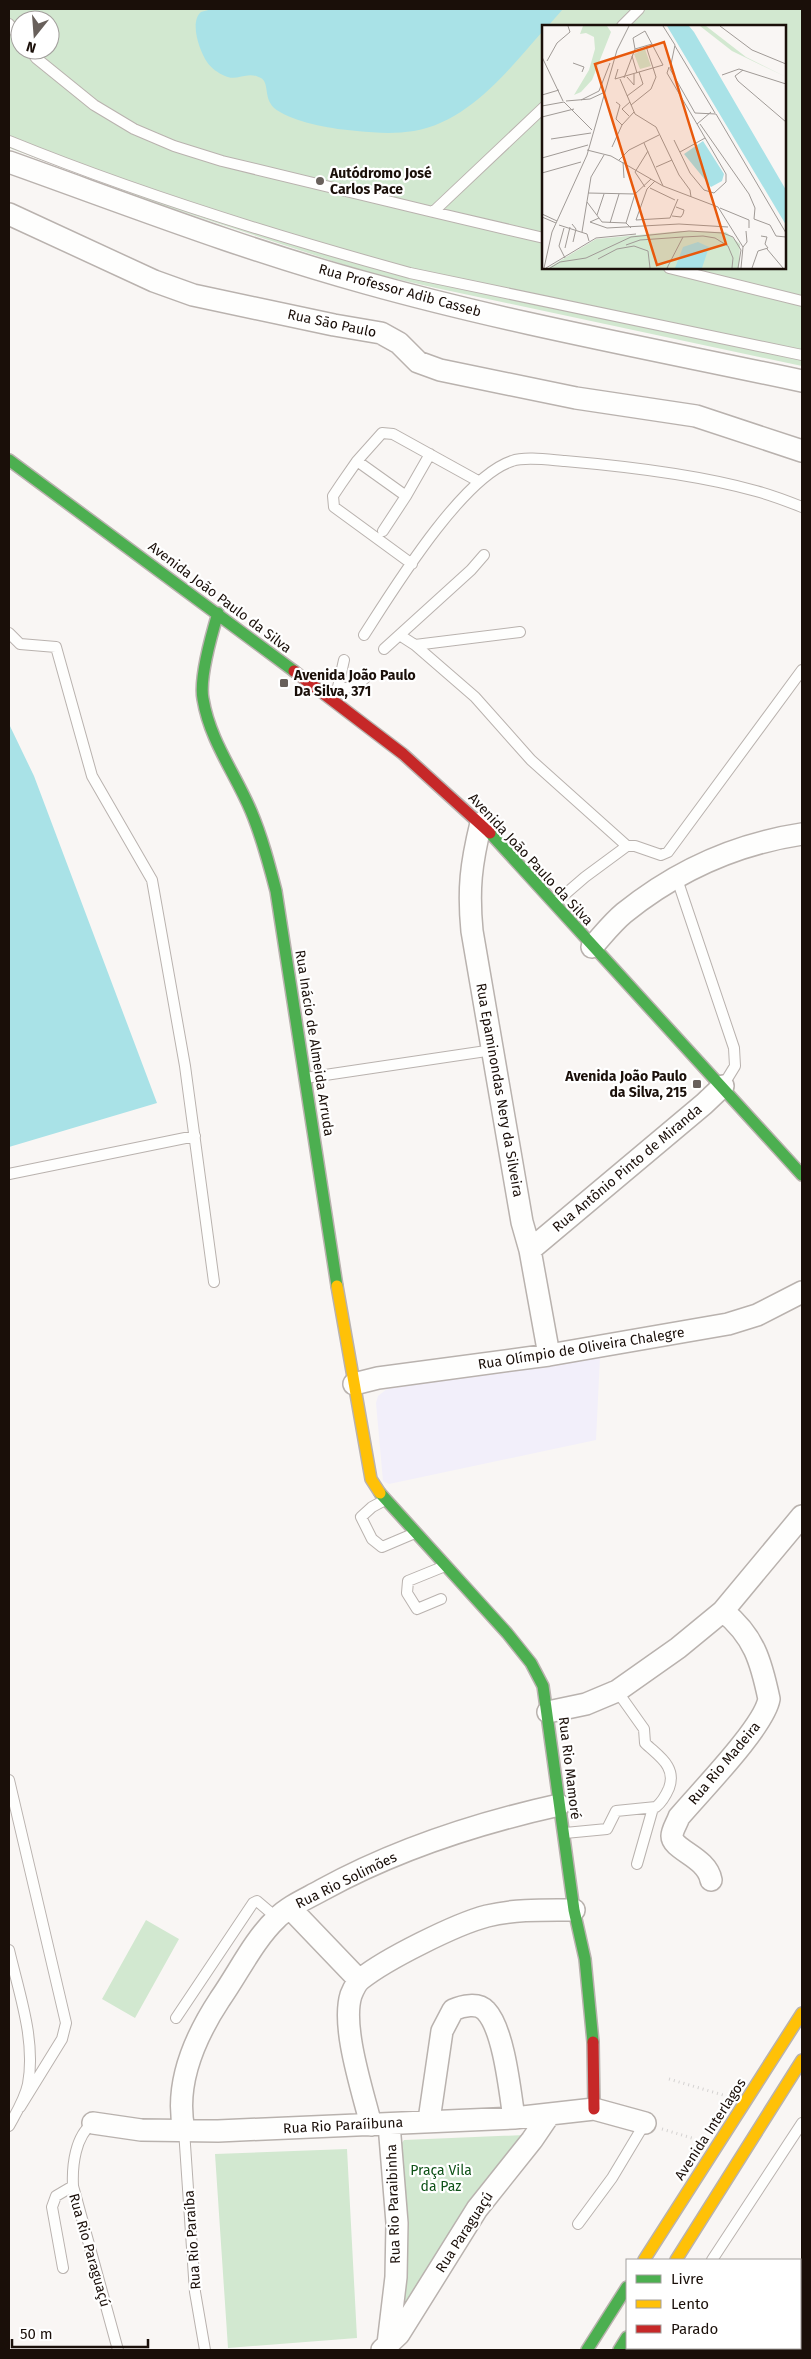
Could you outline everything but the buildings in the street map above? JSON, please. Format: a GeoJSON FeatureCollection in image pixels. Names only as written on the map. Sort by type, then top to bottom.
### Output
{"type":"FeatureCollection","features":[{"type":"Feature","properties":{"kind":"street","name":"Rua Professor Adib Casseb"},"geometry":{"type":"LineString","coordinates":[[9,162],[246,246],[363,283],[432,301],[802,381]]}},
{"type":"Feature","properties":{"kind":"street","name":"Rua Sāo Paulo"},"geometry":{"type":"LineString","coordinates":[[9,214],[154,281],[193,295],[381,333],[400,343],[418,362],[440,370],[576,398],[696,416],[802,451]]}},
{"type":"Feature","properties":{"kind":"street","name":"Avenida João Paulo da Silva"},"geometry":{"type":"LineString","coordinates":[[9,460],[330,698],[402,754],[481,824],[723,1086],[802,1175]]}},
{"type":"Feature","properties":{"kind":"street","name":"Rua Inácio de Almeida Arruda"},"geometry":{"type":"LineString","coordinates":[[218,614],[209,641],[202,697],[210,728],[228,769],[250,809],[262,840],[276,891],[304,1078],[354,1384],[359,1402],[371,1479],[376,1489]]}},
{"type":"Feature","properties":{"kind":"street","name":"Rua Epaminondas Nery da Silveira"},"geometry":{"type":"LineString","coordinates":[[481,824],[474,850],[469,892],[472,931],[494,1050],[522,1222],[530,1250],[549,1355]]}},
{"type":"Feature","properties":{"kind":"street"},"geometry":{"type":"LineString","coordinates":[[592,946],[623,914],[676,876],[717,856],[775,838],[802,834]]}},
{"type":"Feature","properties":{"kind":"street","name":"Rua Antônio Pinto de Miranda"},"geometry":{"type":"LineString","coordinates":[[530,1250],[723,1086]]}},
{"type":"Feature","properties":{"kind":"street","name":"Rua Olímpio de Oliveira Chalegre"},"geometry":{"type":"LineString","coordinates":[[354,1384],[378,1378],[549,1355],[728,1324],[757,1315],[802,1292]]}},
{"type":"Feature","properties":{"kind":"street","name":"Rua Rio Mamoré"},"geometry":{"type":"LineString","coordinates":[[376,1489],[507,1633],[530,1664],[543,1686],[574,1910],[585,1959],[594,2056],[594,2109]]}},
{"type":"Feature","properties":{"kind":"street"},"geometry":{"type":"LineString","coordinates":[[548,1712],[586,1704],[617,1691],[678,1648],[723,1611],[802,1516]]}},
{"type":"Feature","properties":{"kind":"street","name":"Rua Rio Madeira"},"geometry":{"type":"LineString","coordinates":[[712,1880],[709,1870],[704,1864],[674,1842],[664,1810],[756,1726],[767,1708],[769,1699],[765,1680],[753,1643],[737,1622],[723,1611]]}},
{"type":"Feature","properties":{"kind":"street","name":"Rua Rio Solimões"},"geometry":{"type":"LineString","coordinates":[[184,2130],[181,2116],[182,2100],[188,2061],[194,2043],[206,2020],[258,1939],[284,1913],[345,1878],[407,1850],[520,1814],[559,1804]]}},
{"type":"Feature","properties":{"kind":"street"},"geometry":{"type":"LineString","coordinates":[[284,1913],[359,1980],[430,1940],[485,1917],[521,1910],[574,1910]]}},
{"type":"Feature","properties":{"kind":"street","name":"Rua Rio Paraibinha"},"geometry":{"type":"LineString","coordinates":[[359,1980],[351,1995],[350,2036],[380,2125],[397,2232],[396,2277],[385,2347]]}},
{"type":"Feature","properties":{"kind":"street"},"geometry":{"type":"LineString","coordinates":[[429,2120],[442,2031],[453,2010],[463,2006],[476,2006],[486,2010],[495,2029],[505,2058],[514,2118]]}},
{"type":"Feature","properties":{"kind":"street","name":"Avenida Interlagos"},"geometry":{"type":"LineString","coordinates":[[645,2259],[800,2019]]}},
{"type":"Feature","properties":{"kind":"street"},"geometry":{"type":"LineString","coordinates":[[677,2259],[802,2060]]}},
{"type":"Feature","properties":{"kind":"street"},"geometry":{"type":"LineString","coordinates":[[594,2109],[645,2123]]}},
{"type":"Feature","properties":{"kind":"street","name":"Rua Rio Paraíibuna"},"geometry":{"type":"LineString","coordinates":[[92,2123],[142,2130],[380,2125],[429,2120],[514,2118],[594,2109]]}},
{"type":"Feature","properties":{"kind":"street","name":"Rua Paraguaçú"},"geometry":{"type":"LineString","coordinates":[[385,2347],[407,2322],[477,2209],[532,2140],[549,2114]]}},
{"type":"Feature","properties":{"kind":"street"},"geometry":{"type":"LineString","coordinates":[[587,2350],[626,2289]]}},
{"type":"Feature","properties":{"kind":"street"},"geometry":{"type":"LineString","coordinates":[[619,2350],[626,2339]]}},
{"type":"Feature","properties":{"kind":"lane"},"geometry":{"type":"LineString","coordinates":[[623,25],[639,9]]}},
{"type":"Feature","properties":{"kind":"lane"},"geometry":{"type":"LineString","coordinates":[[38,60],[94,105],[134,128],[174,146],[222,161],[542,238]]}},
{"type":"Feature","properties":{"kind":"lane"},"geometry":{"type":"LineString","coordinates":[[434,212],[542,109]]}},
{"type":"Feature","properties":{"kind":"lane"},"geometry":{"type":"LineString","coordinates":[[9,141],[145,191],[354,258],[410,273],[802,355]]}},
{"type":"Feature","properties":{"kind":"lane"},"geometry":{"type":"LineString","coordinates":[[673,269],[802,301]]}},
{"type":"Feature","properties":{"kind":"lane"},"geometry":{"type":"LineString","coordinates":[[412,564],[334,507],[333,496],[357,461],[382,433],[393,434],[478,481]]}},
{"type":"Feature","properties":{"kind":"lane"},"geometry":{"type":"LineString","coordinates":[[383,531],[430,454]]}},
{"type":"Feature","properties":{"kind":"lane"},"geometry":{"type":"LineString","coordinates":[[364,635],[458,501],[478,481],[512,460],[563,461],[685,477],[756,490],[802,507]]}},
{"type":"Feature","properties":{"kind":"lane"},"geometry":{"type":"LineString","coordinates":[[357,461],[406,496]]}},
{"type":"Feature","properties":{"kind":"lane"},"geometry":{"type":"LineString","coordinates":[[384,649],[401,636],[471,570],[484,555]]}},
{"type":"Feature","properties":{"kind":"lane"},"geometry":{"type":"LineString","coordinates":[[415,645],[520,632]]}},
{"type":"Feature","properties":{"kind":"lane"},"geometry":{"type":"LineString","coordinates":[[9,633],[20,644],[56,647],[92,776],[152,880],[185,1066],[214,1282]]}},
{"type":"Feature","properties":{"kind":"lane"},"geometry":{"type":"LineString","coordinates":[[401,636],[415,645],[475,697],[531,760],[627,846]]}},
{"type":"Feature","properties":{"kind":"lane"},"geometry":{"type":"LineString","coordinates":[[330,698],[338,687],[344,660]]}},
{"type":"Feature","properties":{"kind":"lane"},"geometry":{"type":"LineString","coordinates":[[554,904],[585,877],[627,846],[635,846],[661,855],[668,852],[802,670]]}},
{"type":"Feature","properties":{"kind":"lane"},"geometry":{"type":"LineString","coordinates":[[338,687],[349,689],[359,685],[367,676]]}},
{"type":"Feature","properties":{"kind":"lane"},"geometry":{"type":"LineString","coordinates":[[676,876],[734,1048],[735,1066],[733,1074],[723,1086]]}},
{"type":"Feature","properties":{"kind":"lane"},"geometry":{"type":"LineString","coordinates":[[304,1078],[494,1050]]}},
{"type":"Feature","properties":{"kind":"lane"},"geometry":{"type":"LineString","coordinates":[[9,1174],[194,1136]]}},
{"type":"Feature","properties":{"kind":"lane"},"geometry":{"type":"LineString","coordinates":[[386,1500],[372,1507],[361,1517],[372,1539],[382,1547],[416,1532]]}},
{"type":"Feature","properties":{"kind":"lane"},"geometry":{"type":"LineString","coordinates":[[441,1599],[417,1610],[406,1587],[408,1581],[446,1566]]}},
{"type":"Feature","properties":{"kind":"lane"},"geometry":{"type":"LineString","coordinates":[[617,1691],[644,1730],[645,1743],[666,1762],[670,1770],[670,1785],[664,1810],[637,1864]]}},
{"type":"Feature","properties":{"kind":"lane"},"geometry":{"type":"LineString","coordinates":[[9,1780],[66,2023],[62,2039],[9,2126]]}},
{"type":"Feature","properties":{"kind":"lane"},"geometry":{"type":"LineString","coordinates":[[563,1833],[607,1828],[616,1810],[664,1810]]}},
{"type":"Feature","properties":{"kind":"lane"},"geometry":{"type":"LineString","coordinates":[[176,2018],[253,1903],[257,1901],[284,1913]]}},
{"type":"Feature","properties":{"kind":"lane"},"geometry":{"type":"LineString","coordinates":[[9,1950],[23,2009],[30,2058],[28,2085],[20,2107]]}},
{"type":"Feature","properties":{"kind":"lane","name":"Rua Rio Paraguaçú"},"geometry":{"type":"LineString","coordinates":[[92,2123],[86,2128],[73,2160],[73,2186],[118,2350]]}},
{"type":"Feature","properties":{"kind":"lane"},"geometry":{"type":"LineString","coordinates":[[578,2224],[612,2178],[645,2123]]}},
{"type":"Feature","properties":{"kind":"lane"},"geometry":{"type":"LineString","coordinates":[[713,2259],[802,2123]]}},
{"type":"Feature","properties":{"kind":"lane","name":"Rua Rio Paraíba"},"geometry":{"type":"LineString","coordinates":[[184,2130],[196,2292],[205,2350]]}},
{"type":"Feature","properties":{"kind":"lane"},"geometry":{"type":"LineString","coordinates":[[64,2268],[52,2207],[56,2196],[73,2186]]}},
{"type":"Feature","properties":{"kind":"path"},"geometry":{"type":"LineString","coordinates":[[669,2078],[745,2102]]}},
{"type":"Feature","properties":{"kind":"path"},"geometry":{"type":"LineString","coordinates":[[645,2123],[717,2146]]}},
{"type":"Feature","properties":{"kind":"shaded area"},"geometry":{"type":"Polygon","coordinates":[[[600,1357],[596,1440],[389,1484],[383,1481],[376,1403],[378,1396],[387,1389],[600,1357]]]}},
{"type":"Feature","properties":{"kind":"green space","name":"Autódromo José Carlos Pace"},"geometry":{"type":"Polygon","coordinates":[[[9,9],[802,9],[802,366],[366,272],[162,205],[9,148],[9,9]]]}},
{"type":"Feature","properties":{"kind":"green space"},"geometry":{"type":"Polygon","coordinates":[[[146,1920],[179,1939],[135,2018],[102,1999],[146,1920]]]}},
{"type":"Feature","properties":{"kind":"green space","name":"Praça Vila da Paz"},"geometry":{"type":"Polygon","coordinates":[[[525,2135],[401,2312],[397,2150],[404,2140],[525,2135]]]}},
{"type":"Feature","properties":{"kind":"green space"},"geometry":{"type":"Polygon","coordinates":[[[347,2149],[357,2338],[228,2348],[215,2154],[347,2149]]]}},
{"type":"Feature","properties":{"kind":"green space"},"geometry":{"type":"Polygon","coordinates":[[[801,2293],[802,2350],[747,2350],[801,2349],[801,2293]]]}},
{"type":"Feature","properties":{"kind":"water"},"geometry":{"type":"Polygon","coordinates":[[[212,9],[563,9],[549,25],[542,25],[542,32],[502,77],[470,105],[453,117],[434,125],[400,133],[338,129],[298,120],[280,112],[270,103],[266,84],[261,78],[251,75],[229,77],[222,75],[209,64],[204,57],[197,37],[196,23],[201,12],[212,9]]]}},
{"type":"Feature","properties":{"kind":"water"},"geometry":{"type":"Polygon","coordinates":[[[9,724],[34,776],[157,1103],[9,1147],[9,724]]]}},
{"type":"Feature","properties":{"kind":"traffic: fast"},"geometry":{"type":"LineString","coordinates":[[9,460],[294,671]]}},
{"type":"Feature","properties":{"kind":"traffic: fast"},"geometry":{"type":"LineString","coordinates":[[218,613],[204,668],[203,699],[211,729],[255,821],[276,891],[337,1286]]}},
{"type":"Feature","properties":{"kind":"traffic: fast"},"geometry":{"type":"LineString","coordinates":[[490,833],[802,1175]]}},
{"type":"Feature","properties":{"kind":"traffic: fast"},"geometry":{"type":"LineString","coordinates":[[380,1493],[507,1633],[531,1663],[543,1686],[574,1910],[585,1959],[593,2042]]}},
{"type":"Feature","properties":{"kind":"traffic: fast"},"geometry":{"type":"LineString","coordinates":[[587,2350],[626,2289]]}},
{"type":"Feature","properties":{"kind":"traffic: fast"},"geometry":{"type":"LineString","coordinates":[[619,2350],[626,2339]]}},
{"type":"Feature","properties":{"kind":"traffic: slow"},"geometry":{"type":"LineString","coordinates":[[337,1286],[371,1479],[380,1493]]}},
{"type":"Feature","properties":{"kind":"traffic: slow"},"geometry":{"type":"LineString","coordinates":[[645,2259],[802,2013]]}},
{"type":"Feature","properties":{"kind":"traffic: slow"},"geometry":{"type":"LineString","coordinates":[[677,2259],[802,2060]]}},
{"type":"Feature","properties":{"kind":"traffic: jam"},"geometry":{"type":"LineString","coordinates":[[294,671],[403,754],[490,833]]}},
{"type":"Feature","properties":{"kind":"traffic: jam"},"geometry":{"type":"LineString","coordinates":[[593,2042],[594,2109]]}},
{"type":"Feature","properties":{"kind":"place","name":"Autódromo José Carlos Pace"},"geometry":{"type":"Point","coordinates":[320,181]}},
{"type":"Feature","properties":{"kind":"place","name":"Avenida João Paulo Da Silva, 371"},"geometry":{"type":"Point","coordinates":[284,683]}},
{"type":"Feature","properties":{"kind":"place","name":"Avenida João Paulo da Silva, 215"},"geometry":{"type":"Point","coordinates":[697,1084]}}]}
